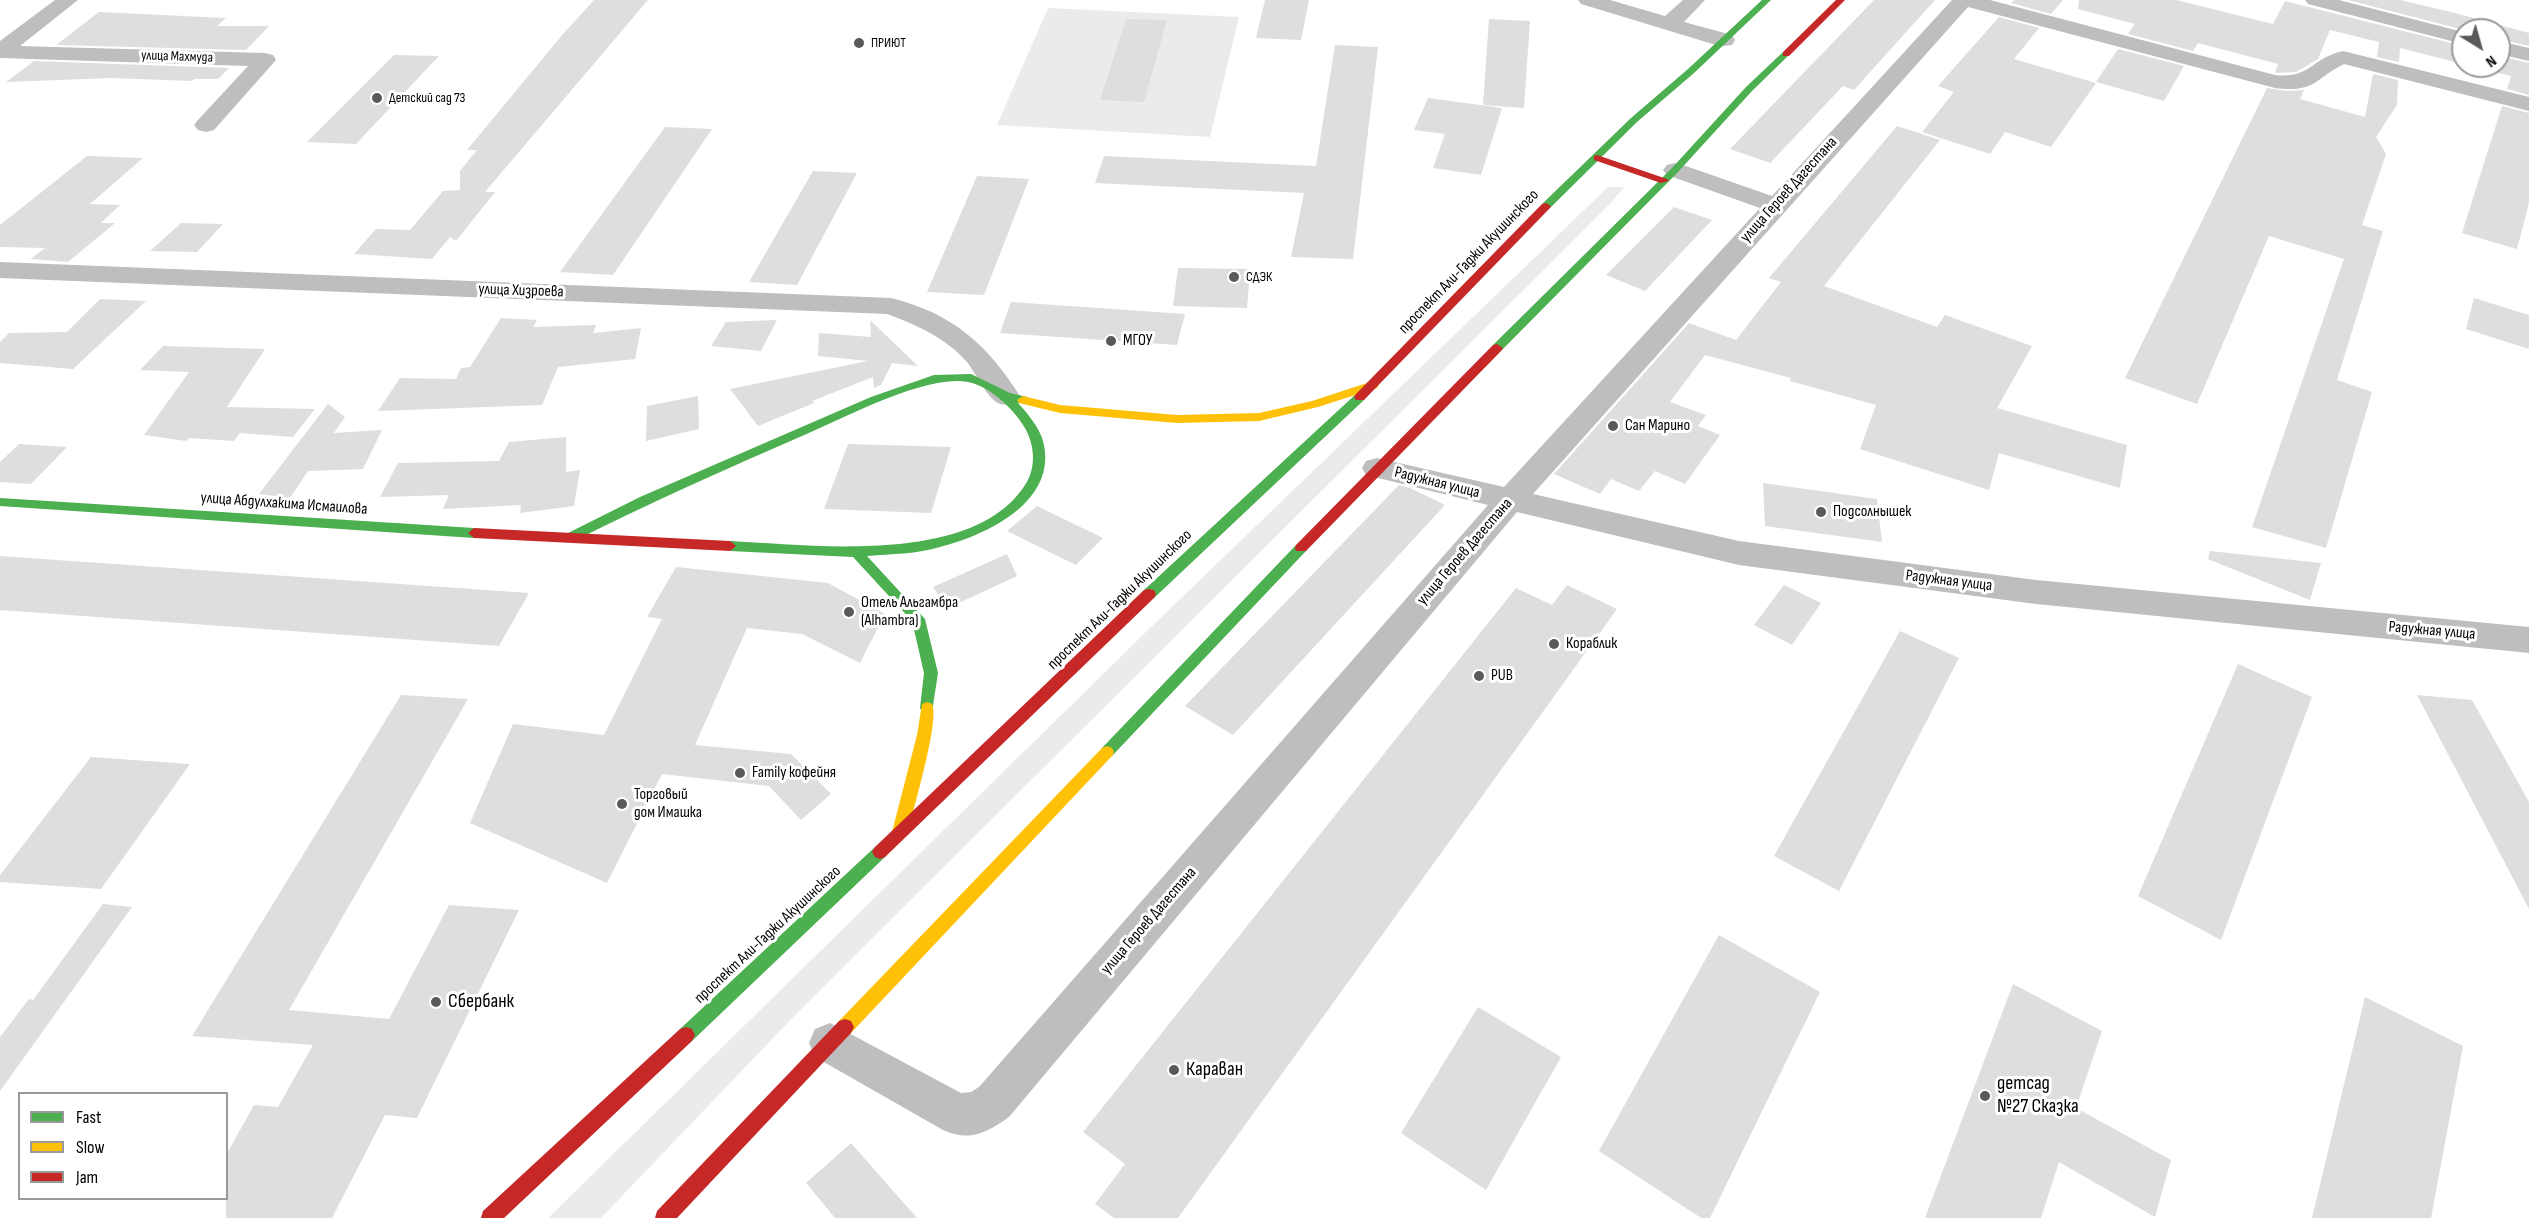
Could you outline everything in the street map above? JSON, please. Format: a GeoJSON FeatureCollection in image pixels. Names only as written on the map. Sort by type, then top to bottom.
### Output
{"type":"FeatureCollection","features":[{"type":"Feature","properties":{"kind":"main road","name":"проспект Али-Гаджи Акушинского"},"geometry":{"type":"LineString","coordinates":[[490,1218],[762,965],[1155,588],[1373,385],[1521,230],[1634,120],[1767,0]]}},
{"type":"Feature","properties":{"kind":"main road"},"geometry":{"type":"LineString","coordinates":[[664,1218],[1377,468],[1670,176],[1749,89],[1841,0]]}},
{"type":"Feature","properties":{"kind":"main road"},"geometry":{"type":"LineString","coordinates":[[1597,158],[1670,176]]}},
{"type":"Feature","properties":{"kind":"main road"},"geometry":{"type":"LineString","coordinates":[[566,540],[644,500],[915,384],[950,377],[971,378],[1006,396],[1036,405],[1097,414],[1177,419],[1259,417],[1373,385]]}},
{"type":"Feature","properties":{"kind":"main road","name":"улица Абдулхакима Исмаилова"},"geometry":{"type":"LineString","coordinates":[[0,502],[566,540],[856,552],[921,547],[952,539],[982,527],[1022,499],[1032,487],[1040,470],[1041,453],[1028,420],[1006,396]]}},
{"type":"Feature","properties":{"kind":"main road"},"geometry":{"type":"LineString","coordinates":[[856,552],[918,620],[931,673],[924,735],[900,832]]}},
{"type":"Feature","properties":{"kind":"street"},"geometry":{"type":"LineString","coordinates":[[0,51],[68,0]]}},
{"type":"Feature","properties":{"kind":"street"},"geometry":{"type":"LineString","coordinates":[[1588,0],[1724,40]]}},
{"type":"Feature","properties":{"kind":"street"},"geometry":{"type":"LineString","coordinates":[[1669,24],[1695,0]]}},
{"type":"Feature","properties":{"kind":"street","name":"улица Героев Дагестана"},"geometry":{"type":"LineString","coordinates":[[830,1043],[958,1115],[978,1113],[994,1102],[1509,501],[1963,0]]}},
{"type":"Feature","properties":{"kind":"street"},"geometry":{"type":"LineString","coordinates":[[1968,0],[2283,82],[2300,82],[2310,79],[2333,59],[2343,57],[2529,104]]}},
{"type":"Feature","properties":{"kind":"street"},"geometry":{"type":"LineString","coordinates":[[2315,0],[2451,35]]}},
{"type":"Feature","properties":{"kind":"street"},"geometry":{"type":"LineString","coordinates":[[2511,50],[2529,55]]}},
{"type":"Feature","properties":{"kind":"street","name":"улица Махмуда"},"geometry":{"type":"LineString","coordinates":[[0,51],[266,60],[206,125]]}},
{"type":"Feature","properties":{"kind":"street"},"geometry":{"type":"LineString","coordinates":[[1670,176],[1775,205]]}},
{"type":"Feature","properties":{"kind":"street","name":"улица Хизроева"},"geometry":{"type":"LineString","coordinates":[[0,270],[891,306],[926,319],[949,332],[972,351],[1006,396]]}},
{"type":"Feature","properties":{"kind":"street","name":"Радужная улица"},"geometry":{"type":"LineString","coordinates":[[1377,468],[1509,501],[1739,553],[2036,592],[2529,640]]}},
{"type":"Feature","properties":{"kind":"shaded area"},"geometry":{"type":"Polygon","coordinates":[[[1048,8],[1239,17],[1210,137],[997,125],[1048,8]]]}},
{"type":"Feature","properties":{"kind":"shaded area"},"geometry":{"type":"Polygon","coordinates":[[[1608,187],[1624,187],[1609,205],[797,1013],[601,1218],[548,1218],[1149,629],[1608,187]]]}},
{"type":"Feature","properties":{"kind":"building"},"geometry":{"type":"Polygon","coordinates":[[[594,0],[648,0],[485,192],[495,192],[456,241],[450,237],[432,259],[354,254],[376,229],[410,230],[443,191],[460,190],[460,171],[477,150],[467,150],[594,0]]]}},
{"type":"Feature","properties":{"kind":"building"},"geometry":{"type":"Polygon","coordinates":[[[1265,0],[1309,0],[1301,40],[1256,38],[1265,0]]]}},
{"type":"Feature","properties":{"kind":"building"},"geometry":{"type":"Polygon","coordinates":[[[1874,0],[1935,0],[1854,90],[1843,86],[1770,163],[1730,149],[1874,0]]]}},
{"type":"Feature","properties":{"kind":"building"},"geometry":{"type":"Polygon","coordinates":[[[2014,0],[2063,0],[2051,14],[2011,3],[2014,0]]]}},
{"type":"Feature","properties":{"kind":"building"},"geometry":{"type":"Polygon","coordinates":[[[2079,0],[2176,0],[2273,24],[2285,1],[2451,43],[2451,61],[2400,48],[2399,62],[2377,57],[2379,42],[2330,30],[2318,59],[2296,72],[2275,73],[2278,64],[2198,43],[2193,51],[2128,34],[2135,24],[2078,9],[2079,0]]]}},
{"type":"Feature","properties":{"kind":"building"},"geometry":{"type":"Polygon","coordinates":[[[2348,0],[2400,0],[2474,18],[2451,18],[2451,27],[2348,0]]]}},
{"type":"Feature","properties":{"kind":"building"},"geometry":{"type":"Polygon","coordinates":[[[99,12],[226,18],[217,26],[269,26],[246,50],[56,45],[99,12]]]}},
{"type":"Feature","properties":{"kind":"building"},"geometry":{"type":"Polygon","coordinates":[[[1999,17],[2039,28],[2014,59],[2096,83],[2051,147],[2005,132],[1990,154],[1922,132],[1954,92],[1938,86],[1999,17]]]}},
{"type":"Feature","properties":{"kind":"building"},"geometry":{"type":"Polygon","coordinates":[[[1126,19],[1167,20],[1144,102],[1100,100],[1126,19]]]}},
{"type":"Feature","properties":{"kind":"building"},"geometry":{"type":"Polygon","coordinates":[[[1489,19],[1530,21],[1524,108],[1483,105],[1489,19]]]}},
{"type":"Feature","properties":{"kind":"building"},"geometry":{"type":"Polygon","coordinates":[[[2511,28],[2529,33],[2529,46],[2511,42],[2511,28]]]}},
{"type":"Feature","properties":{"kind":"building"},"geometry":{"type":"Polygon","coordinates":[[[1335,45],[1378,47],[1353,259],[1291,257],[1304,193],[1095,183],[1104,156],[1316,166],[1335,45]]]}},
{"type":"Feature","properties":{"kind":"building"},"geometry":{"type":"Polygon","coordinates":[[[2118,49],[2184,66],[2164,101],[2096,82],[2118,49]]]}},
{"type":"Feature","properties":{"kind":"building"},"geometry":{"type":"Polygon","coordinates":[[[394,55],[439,56],[356,144],[307,142],[394,55]]]}},
{"type":"Feature","properties":{"kind":"building"},"geometry":{"type":"Polygon","coordinates":[[[2511,59],[2529,63],[2529,95],[2507,89],[2511,78],[2511,59]]]}},
{"type":"Feature","properties":{"kind":"building"},"geometry":{"type":"Polygon","coordinates":[[[34,61],[229,68],[218,79],[192,81],[111,78],[6,82],[34,61]]]}},
{"type":"Feature","properties":{"kind":"building"},"geometry":{"type":"Polygon","coordinates":[[[2373,74],[2398,80],[2397,105],[2376,137],[2386,154],[2362,225],[2383,231],[2337,380],[2372,392],[2326,548],[2252,527],[2344,259],[2269,236],[2197,404],[2125,378],[2267,88],[2288,91],[2304,90],[2300,99],[2365,117],[2373,74]]]}},
{"type":"Feature","properties":{"kind":"building"},"geometry":{"type":"Polygon","coordinates":[[[1428,98],[1502,108],[1481,175],[1433,168],[1445,134],[1414,130],[1428,98]]]}},
{"type":"Feature","properties":{"kind":"building"},"geometry":{"type":"Polygon","coordinates":[[[2502,106],[2529,113],[2529,203],[2517,249],[2462,233],[2502,106]]]}},
{"type":"Feature","properties":{"kind":"building"},"geometry":{"type":"Polygon","coordinates":[[[1897,126],[1940,140],[1824,286],[1937,327],[1945,315],[2032,346],[1997,408],[2127,445],[2120,488],[1999,453],[1989,490],[1860,449],[1876,405],[1790,381],[1791,378],[1705,355],[1670,402],[1706,415],[1698,426],[1720,435],[1685,484],[1655,471],[1639,491],[1611,479],[1600,494],[1554,474],[1689,323],[1736,340],[1781,282],[1769,278],[1897,126]]]}},
{"type":"Feature","properties":{"kind":"building"},"geometry":{"type":"Polygon","coordinates":[[[665,127],[712,129],[613,275],[560,272],[665,127]]]}},
{"type":"Feature","properties":{"kind":"building"},"geometry":{"type":"Polygon","coordinates":[[[87,156],[143,158],[90,204],[120,205],[101,223],[115,223],[68,262],[31,259],[45,248],[0,247],[0,225],[87,156]]]}},
{"type":"Feature","properties":{"kind":"building"},"geometry":{"type":"Polygon","coordinates":[[[813,171],[857,173],[797,285],[749,282],[813,171]]]}},
{"type":"Feature","properties":{"kind":"building"},"geometry":{"type":"Polygon","coordinates":[[[977,176],[1029,179],[984,295],[927,292],[977,176]]]}},
{"type":"Feature","properties":{"kind":"building"},"geometry":{"type":"Polygon","coordinates":[[[1674,207],[1712,220],[1645,291],[1606,275],[1674,207]]]}},
{"type":"Feature","properties":{"kind":"building"},"geometry":{"type":"Polygon","coordinates":[[[181,223],[223,224],[197,252],[150,251],[181,223]]]}},
{"type":"Feature","properties":{"kind":"building"},"geometry":{"type":"Polygon","coordinates":[[[1178,268],[1250,269],[1247,308],[1173,306],[1178,268]]]}},
{"type":"Feature","properties":{"kind":"building"},"geometry":{"type":"Polygon","coordinates":[[[2474,298],[2529,315],[2529,349],[2466,329],[2474,298]]]}},
{"type":"Feature","properties":{"kind":"building"},"geometry":{"type":"Polygon","coordinates":[[[100,299],[146,301],[73,369],[0,363],[0,342],[9,333],[67,332],[100,299]]]}},
{"type":"Feature","properties":{"kind":"building"},"geometry":{"type":"Polygon","coordinates":[[[1011,302],[1185,314],[1177,345],[1000,333],[1011,302]]]}},
{"type":"Feature","properties":{"kind":"building"},"geometry":{"type":"Polygon","coordinates":[[[501,318],[537,320],[533,327],[596,325],[593,333],[641,328],[635,359],[558,367],[542,405],[378,411],[400,378],[456,379],[461,368],[470,367],[501,318]]]}},
{"type":"Feature","properties":{"kind":"building"},"geometry":{"type":"Polygon","coordinates":[[[777,320],[761,351],[711,346],[726,322],[777,320]]]}},
{"type":"Feature","properties":{"kind":"building"},"geometry":{"type":"Polygon","coordinates":[[[870,320],[918,366],[892,363],[881,385],[874,388],[873,377],[812,401],[814,403],[758,426],[730,389],[868,361],[818,356],[819,333],[871,337],[870,320]]]}},
{"type":"Feature","properties":{"kind":"building"},"geometry":{"type":"Polygon","coordinates":[[[163,346],[265,349],[227,407],[315,409],[293,437],[240,433],[234,441],[189,438],[186,441],[144,435],[189,372],[140,370],[163,346]]]}},
{"type":"Feature","properties":{"kind":"building"},"geometry":{"type":"Polygon","coordinates":[[[698,396],[699,429],[646,441],[647,406],[698,396]]]}},
{"type":"Feature","properties":{"kind":"building"},"geometry":{"type":"Polygon","coordinates":[[[328,404],[345,417],[334,433],[382,430],[363,469],[308,471],[290,498],[259,494],[328,404]]]}},
{"type":"Feature","properties":{"kind":"building"},"geometry":{"type":"Polygon","coordinates":[[[566,437],[566,472],[580,470],[574,506],[520,513],[521,505],[443,509],[449,495],[380,497],[398,463],[499,461],[509,442],[566,437]]]}},
{"type":"Feature","properties":{"kind":"building"},"geometry":{"type":"Polygon","coordinates":[[[19,444],[67,447],[31,484],[0,482],[0,462],[19,444]]]}},
{"type":"Feature","properties":{"kind":"building"},"geometry":{"type":"Polygon","coordinates":[[[848,444],[951,447],[931,513],[824,509],[848,444]]]}},
{"type":"Feature","properties":{"kind":"building","name":"Подсолнышек"},"geometry":{"type":"Polygon","coordinates":[[[1763,483],[1877,499],[1882,542],[1765,526],[1763,483]]]}},
{"type":"Feature","properties":{"kind":"building"},"geometry":{"type":"Polygon","coordinates":[[[1399,485],[1445,505],[1233,735],[1185,706],[1399,485]]]}},
{"type":"Feature","properties":{"kind":"building"},"geometry":{"type":"Polygon","coordinates":[[[1037,506],[1103,538],[1076,565],[1007,531],[1037,506]]]}},
{"type":"Feature","properties":{"kind":"building"},"geometry":{"type":"Polygon","coordinates":[[[2210,551],[2321,563],[2310,600],[2208,559],[2210,551]]]}},
{"type":"Feature","properties":{"kind":"building"},"geometry":{"type":"Polygon","coordinates":[[[1007,554],[1017,576],[948,608],[933,587],[1007,554]]]}},
{"type":"Feature","properties":{"kind":"building"},"geometry":{"type":"Polygon","coordinates":[[[0,556],[529,593],[499,646],[0,610],[0,556]]]}},
{"type":"Feature","properties":{"kind":"building"},"geometry":{"type":"Polygon","coordinates":[[[676,567],[828,583],[885,614],[860,663],[802,634],[747,628],[695,745],[791,754],[831,794],[801,820],[769,786],[662,774],[607,883],[470,823],[513,724],[604,735],[662,619],[647,617],[676,567]]]}},
{"type":"Feature","properties":{"kind":"building"},"geometry":{"type":"Polygon","coordinates":[[[1567,585],[1617,609],[1178,1218],[1114,1218],[1095,1204],[1125,1164],[1083,1132],[1516,588],[1552,605],[1567,585]]]}},
{"type":"Feature","properties":{"kind":"building"},"geometry":{"type":"Polygon","coordinates":[[[1784,585],[1821,603],[1792,645],[1754,625],[1784,585]]]}},
{"type":"Feature","properties":{"kind":"building"},"geometry":{"type":"Polygon","coordinates":[[[1900,631],[1959,658],[1839,891],[1774,856],[1900,631]]]}},
{"type":"Feature","properties":{"kind":"building"},"geometry":{"type":"Polygon","coordinates":[[[2238,664],[2312,697],[2221,940],[2138,896],[2238,664]]]}},
{"type":"Feature","properties":{"kind":"building"},"geometry":{"type":"Polygon","coordinates":[[[401,695],[468,699],[289,1010],[389,1019],[449,905],[519,910],[417,1118],[385,1115],[332,1218],[226,1218],[228,1151],[254,1105],[278,1107],[313,1045],[192,1036],[401,695]]]}},
{"type":"Feature","properties":{"kind":"building"},"geometry":{"type":"Polygon","coordinates":[[[2417,695],[2472,700],[2529,802],[2529,909],[2417,695]]]}},
{"type":"Feature","properties":{"kind":"building"},"geometry":{"type":"Polygon","coordinates":[[[91,757],[190,764],[101,889],[0,882],[0,875],[91,757]]]}},
{"type":"Feature","properties":{"kind":"building"},"geometry":{"type":"Polygon","coordinates":[[[103,904],[132,907],[0,1091],[0,1037],[29,999],[33,1000],[103,904]]]}},
{"type":"Feature","properties":{"kind":"building"},"geometry":{"type":"Polygon","coordinates":[[[1719,935],[1820,992],[1710,1218],[1701,1218],[1599,1151],[1719,935]]]}},
{"type":"Feature","properties":{"kind":"building"},"geometry":{"type":"Polygon","coordinates":[[[2013,984],[2102,1031],[2076,1108],[2171,1160],[2155,1217],[2059,1162],[2041,1218],[1925,1218],[2013,984]]]}},
{"type":"Feature","properties":{"kind":"building"},"geometry":{"type":"Polygon","coordinates":[[[2365,997],[2463,1046],[2431,1218],[2312,1218],[2365,997]]]}},
{"type":"Feature","properties":{"kind":"building"},"geometry":{"type":"Polygon","coordinates":[[[1478,1007],[1561,1057],[1486,1190],[1401,1133],[1478,1007]]]}},
{"type":"Feature","properties":{"kind":"building"},"geometry":{"type":"Polygon","coordinates":[[[851,1143],[917,1218],[835,1218],[806,1183],[851,1143]]]}},
{"type":"Feature","properties":{"kind":"traffic: fast"},"geometry":{"type":"LineString","coordinates":[[1546,206],[1634,120],[1691,71],[1767,0]]}},
{"type":"Feature","properties":{"kind":"traffic: fast"},"geometry":{"type":"LineString","coordinates":[[1497,348],[1675,170],[1749,89],[1786,54]]}},
{"type":"Feature","properties":{"kind":"traffic: fast"},"geometry":{"type":"LineString","coordinates":[[567,539],[644,500],[875,400],[934,379],[971,378],[1006,396],[1023,400]]}},
{"type":"Feature","properties":{"kind":"traffic: fast"},"geometry":{"type":"LineString","coordinates":[[856,552],[919,547],[956,538],[993,521],[1025,495],[1035,479],[1040,461],[1037,441],[1028,423],[1006,396]]}},
{"type":"Feature","properties":{"kind":"traffic: fast"},"geometry":{"type":"LineString","coordinates":[[1149,594],[1360,397]]}},
{"type":"Feature","properties":{"kind":"traffic: fast"},"geometry":{"type":"LineString","coordinates":[[0,502],[474,533]]}},
{"type":"Feature","properties":{"kind":"traffic: fast"},"geometry":{"type":"LineString","coordinates":[[730,546],[856,552],[918,619],[931,673],[927,708]]}},
{"type":"Feature","properties":{"kind":"traffic: fast"},"geometry":{"type":"LineString","coordinates":[[1107,752],[1301,548]]}},
{"type":"Feature","properties":{"kind":"traffic: fast"},"geometry":{"type":"LineString","coordinates":[[686,1035],[880,852]]}},
{"type":"Feature","properties":{"kind":"traffic: slow"},"geometry":{"type":"LineString","coordinates":[[1023,400],[1060,409],[1177,419],[1259,417],[1314,404],[1373,385]]}},
{"type":"Feature","properties":{"kind":"traffic: slow"},"geometry":{"type":"LineString","coordinates":[[900,832],[924,735],[927,708]]}},
{"type":"Feature","properties":{"kind":"traffic: slow"},"geometry":{"type":"LineString","coordinates":[[845,1027],[1107,752]]}},
{"type":"Feature","properties":{"kind":"traffic: jam"},"geometry":{"type":"LineString","coordinates":[[1786,54],[1841,0]]}},
{"type":"Feature","properties":{"kind":"traffic: jam"},"geometry":{"type":"LineString","coordinates":[[1597,158],[1664,181]]}},
{"type":"Feature","properties":{"kind":"traffic: jam"},"geometry":{"type":"LineString","coordinates":[[1360,397],[1546,206]]}},
{"type":"Feature","properties":{"kind":"traffic: jam"},"geometry":{"type":"LineString","coordinates":[[1301,548],[1497,348]]}},
{"type":"Feature","properties":{"kind":"traffic: jam"},"geometry":{"type":"LineString","coordinates":[[474,533],[730,546]]}},
{"type":"Feature","properties":{"kind":"traffic: jam"},"geometry":{"type":"LineString","coordinates":[[880,852],[1149,594]]}},
{"type":"Feature","properties":{"kind":"traffic: jam"},"geometry":{"type":"LineString","coordinates":[[664,1218],[845,1027]]}},
{"type":"Feature","properties":{"kind":"traffic: jam"},"geometry":{"type":"LineString","coordinates":[[490,1218],[686,1035]]}},
{"type":"Feature","properties":{"kind":"place","name":"ПРИЮТ"},"geometry":{"type":"Point","coordinates":[859,43]}},
{"type":"Feature","properties":{"kind":"place","name":"Детский сад 73"},"geometry":{"type":"Point","coordinates":[377,98]}},
{"type":"Feature","properties":{"kind":"place","name":"СДЭК"},"geometry":{"type":"Point","coordinates":[1234,277]}},
{"type":"Feature","properties":{"kind":"place","name":"МГОУ"},"geometry":{"type":"Point","coordinates":[1111,341]}},
{"type":"Feature","properties":{"kind":"place","name":"Сан Марино"},"geometry":{"type":"Point","coordinates":[1613,426]}},
{"type":"Feature","properties":{"kind":"place","name":"Подсолнышек"},"geometry":{"type":"Point","coordinates":[1821,512]}},
{"type":"Feature","properties":{"kind":"place","name":"Отель Альгамбра (Alhambra)"},"geometry":{"type":"Point","coordinates":[849,612]}},
{"type":"Feature","properties":{"kind":"place","name":"Кораблик"},"geometry":{"type":"Point","coordinates":[1554,644]}},
{"type":"Feature","properties":{"kind":"place","name":"PUB"},"geometry":{"type":"Point","coordinates":[1479,676]}},
{"type":"Feature","properties":{"kind":"place","name":"Family кофейня"},"geometry":{"type":"Point","coordinates":[740,773]}},
{"type":"Feature","properties":{"kind":"place","name":"Торговый дом Имашка"},"geometry":{"type":"Point","coordinates":[622,804]}},
{"type":"Feature","properties":{"kind":"place","name":"Сбербанк"},"geometry":{"type":"Point","coordinates":[436,1002]}},
{"type":"Feature","properties":{"kind":"place","name":"Караван"},"geometry":{"type":"Point","coordinates":[1174,1070]}},
{"type":"Feature","properties":{"kind":"place","name":"детсад №27 Сказка"},"geometry":{"type":"Point","coordinates":[1985,1096]}}]}
